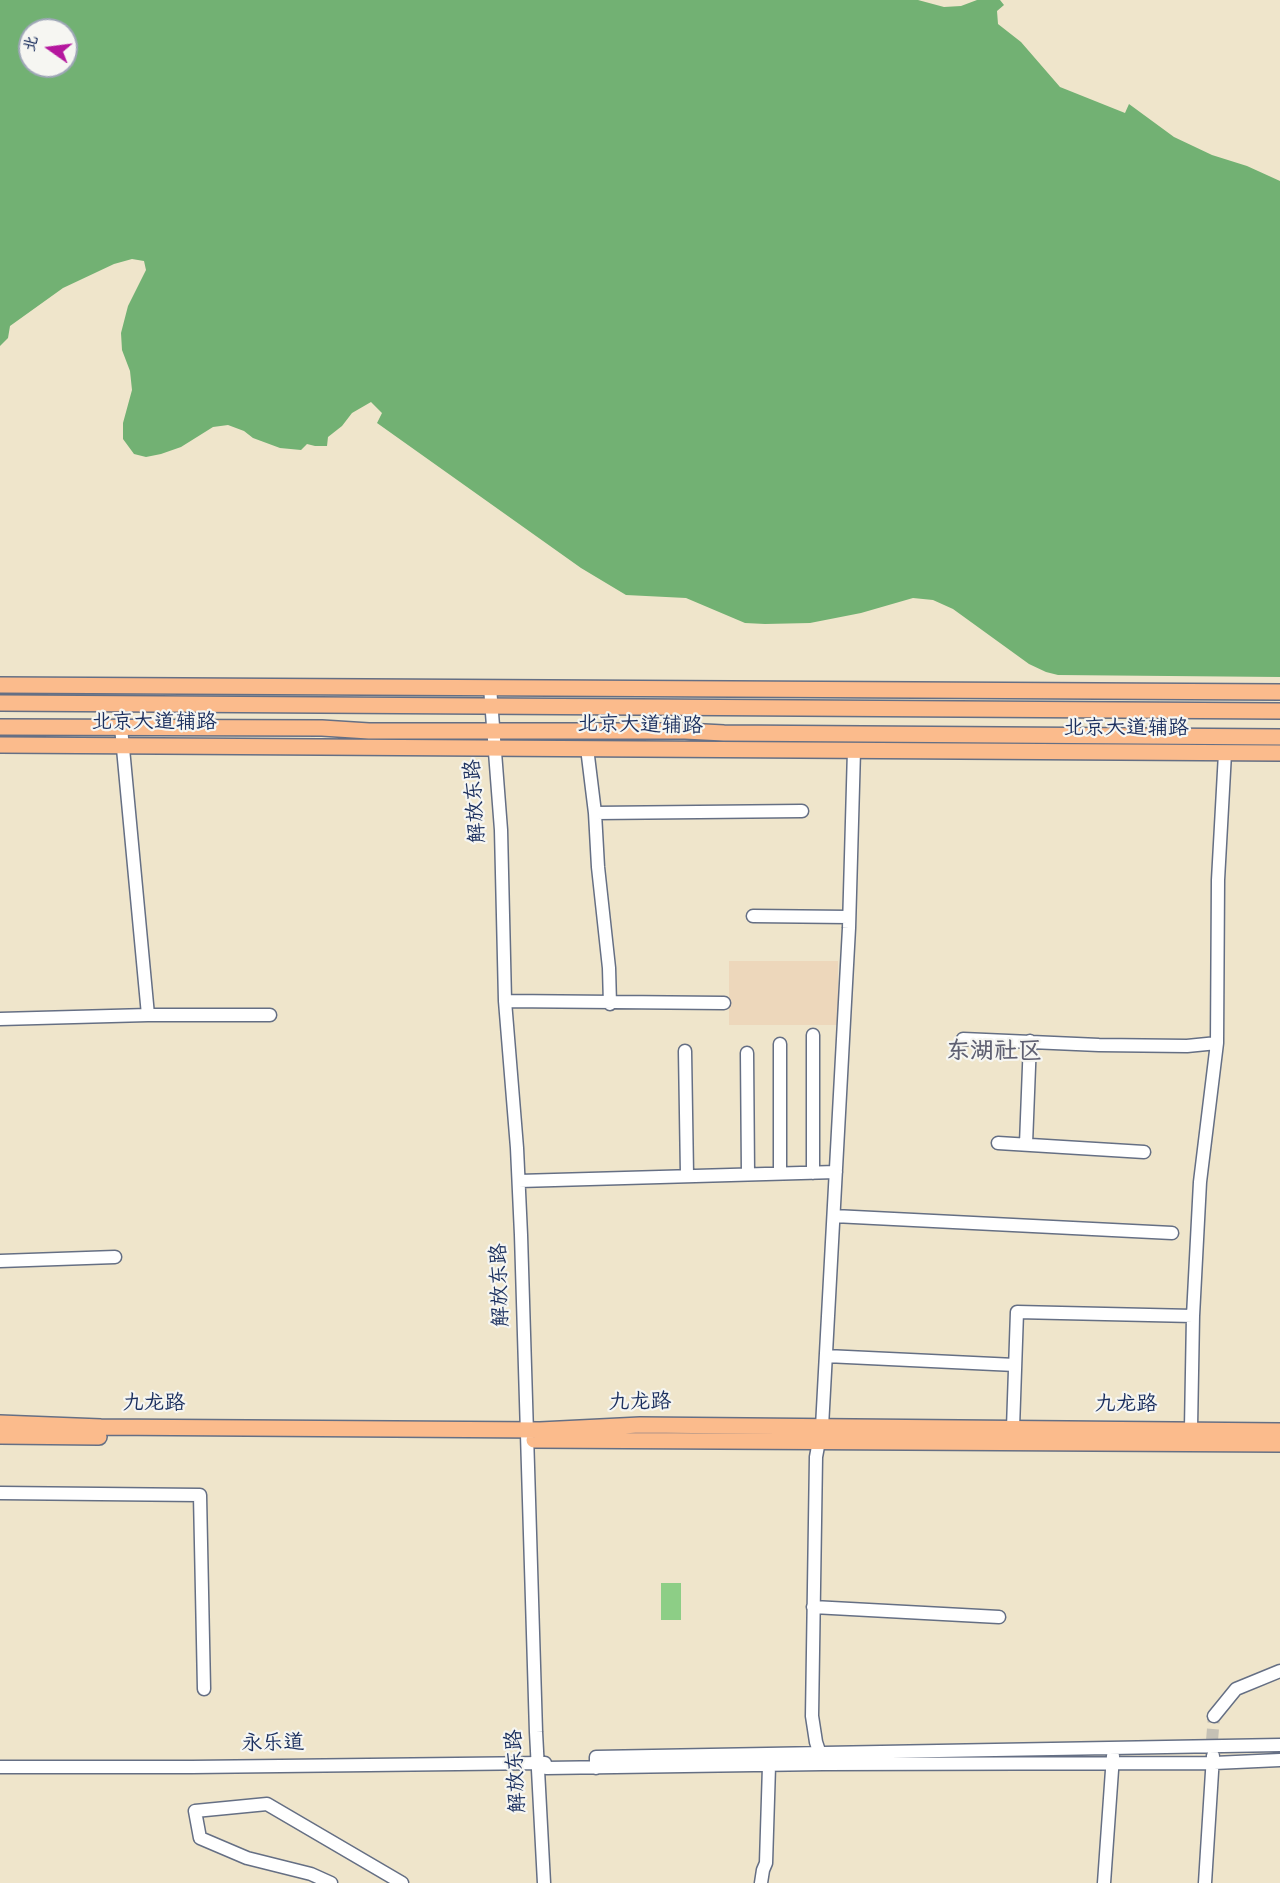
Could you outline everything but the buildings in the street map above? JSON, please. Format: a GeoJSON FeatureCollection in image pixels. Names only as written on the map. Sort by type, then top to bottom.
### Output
{"type":"FeatureCollection","features":[{"type":"Feature","properties":{"kind":"main road","name":"北京大道辅路"},"geometry":{"type":"LineString","coordinates":[[0,684],[1280,692]]}},
{"type":"Feature","properties":{"kind":"main road"},"geometry":{"type":"LineString","coordinates":[[0,703],[1280,711]]}},
{"type":"Feature","properties":{"kind":"main road"},"geometry":{"type":"LineString","coordinates":[[0,726],[1280,737]]}},
{"type":"Feature","properties":{"kind":"main road","name":"北京大道辅路"},"geometry":{"type":"LineString","coordinates":[[0,746],[1280,753]]}},
{"type":"Feature","properties":{"kind":"main road","name":"九龙路"},"geometry":{"type":"LineString","coordinates":[[0,1423],[531,1435]]}},
{"type":"Feature","properties":{"kind":"main road","name":"九龙路"},"geometry":{"type":"LineString","coordinates":[[820,1434],[1013,1428],[1191,1428],[1280,1431]]}},
{"type":"Feature","properties":{"kind":"main road","name":"九龙路"},"geometry":{"type":"LineString","coordinates":[[0,1436],[820,1434],[1280,1444]]}},
{"type":"Feature","properties":{"kind":"street","name":"解放东路"},"geometry":{"type":"LineString","coordinates":[[494,687],[509,1002],[522,1181],[544,1883]]}},
{"type":"Feature","properties":{"kind":"street"},"geometry":{"type":"LineString","coordinates":[[120,728],[148,1015]]}},
{"type":"Feature","properties":{"kind":"street"},"geometry":{"type":"LineString","coordinates":[[587,748],[596,813],[598,867],[609,968],[610,1004]]}},
{"type":"Feature","properties":{"kind":"street"},"geometry":{"type":"LineString","coordinates":[[821,1758],[812,1716],[816,1457],[826,1356],[834,1216],[849,917],[854,750]]}},
{"type":"Feature","properties":{"kind":"street"},"geometry":{"type":"LineString","coordinates":[[1191,1428],[1193,1316],[1200,1182],[1217,1043],[1218,880],[1225,753]]}},
{"type":"Feature","properties":{"kind":"street"},"geometry":{"type":"LineString","coordinates":[[596,813],[802,811]]}},
{"type":"Feature","properties":{"kind":"street"},"geometry":{"type":"LineString","coordinates":[[753,916],[849,917]]}},
{"type":"Feature","properties":{"kind":"street"},"geometry":{"type":"LineString","coordinates":[[509,1002],[724,1003]]}},
{"type":"Feature","properties":{"kind":"street"},"geometry":{"type":"LineString","coordinates":[[0,1019],[148,1015],[270,1015]]}},
{"type":"Feature","properties":{"kind":"street"},"geometry":{"type":"LineString","coordinates":[[813,1035],[813,1173]]}},
{"type":"Feature","properties":{"kind":"street"},"geometry":{"type":"LineString","coordinates":[[963,1039],[1099,1045],[1187,1046],[1217,1043]]}},
{"type":"Feature","properties":{"kind":"street"},"geometry":{"type":"LineString","coordinates":[[1026,1144],[1030,1041]]}},
{"type":"Feature","properties":{"kind":"street"},"geometry":{"type":"LineString","coordinates":[[780,1044],[780,1173]]}},
{"type":"Feature","properties":{"kind":"street"},"geometry":{"type":"LineString","coordinates":[[685,1051],[687,1175]]}},
{"type":"Feature","properties":{"kind":"street"},"geometry":{"type":"LineString","coordinates":[[747,1053],[748,1174]]}},
{"type":"Feature","properties":{"kind":"street"},"geometry":{"type":"LineString","coordinates":[[998,1143],[1144,1152]]}},
{"type":"Feature","properties":{"kind":"street"},"geometry":{"type":"LineString","coordinates":[[522,1181],[836,1172]]}},
{"type":"Feature","properties":{"kind":"street"},"geometry":{"type":"LineString","coordinates":[[834,1216],[1172,1233]]}},
{"type":"Feature","properties":{"kind":"street"},"geometry":{"type":"LineString","coordinates":[[0,1261],[115,1257]]}},
{"type":"Feature","properties":{"kind":"street"},"geometry":{"type":"LineString","coordinates":[[1013,1428],[1017,1312],[1193,1316]]}},
{"type":"Feature","properties":{"kind":"street"},"geometry":{"type":"LineString","coordinates":[[826,1356],[1015,1365]]}},
{"type":"Feature","properties":{"kind":"street"},"geometry":{"type":"LineString","coordinates":[[0,1493],[200,1495],[204,1689]]}},
{"type":"Feature","properties":{"kind":"street"},"geometry":{"type":"LineString","coordinates":[[813,1607],[999,1617]]}},
{"type":"Feature","properties":{"kind":"street"},"geometry":{"type":"LineString","coordinates":[[1214,1716],[1236,1689],[1280,1671]]}},
{"type":"Feature","properties":{"kind":"street"},"geometry":{"type":"LineString","coordinates":[[542,1762],[596,1768],[769,1766],[821,1758],[1212,1743],[1280,1745]]}},
{"type":"Feature","properties":{"kind":"street"},"geometry":{"type":"LineString","coordinates":[[1204,1883],[1214,1762],[1212,1743]]}},
{"type":"Feature","properties":{"kind":"street"},"geometry":{"type":"LineString","coordinates":[[1104,1883],[1113,1747]]}},
{"type":"Feature","properties":{"kind":"street"},"geometry":{"type":"LineString","coordinates":[[596,1768],[597,1757],[1112,1763],[1280,1760]]}},
{"type":"Feature","properties":{"kind":"street","name":"永乐道"},"geometry":{"type":"LineString","coordinates":[[0,1761],[542,1762]]}},
{"type":"Feature","properties":{"kind":"street","name":"解放东路"},"geometry":{"type":"LineString","coordinates":[[542,1762],[552,1883]]}},
{"type":"Feature","properties":{"kind":"street","name":"永乐道"},"geometry":{"type":"LineString","coordinates":[[0,1767],[542,1762]]}},
{"type":"Feature","properties":{"kind":"street"},"geometry":{"type":"LineString","coordinates":[[761,1883],[766,1863],[769,1766]]}},
{"type":"Feature","properties":{"kind":"street"},"geometry":{"type":"LineString","coordinates":[[331,1883],[311,1874],[247,1858],[200,1838],[195,1811],[267,1804],[402,1883]]}},
{"type":"Feature","properties":{"kind":"shaded area"},"geometry":{"type":"Polygon","coordinates":[[[729,961],[838,961],[838,1025],[729,1025],[729,961]]]}},
{"type":"Feature","properties":{"kind":"green space"},"geometry":{"type":"Polygon","coordinates":[[[0,0],[918,0],[944,7],[961,6],[977,0],[1000,0],[1004,5],[997,11],[998,24],[1021,42],[1060,87],[1125,113],[1129,104],[1174,137],[1212,155],[1247,166],[1280,181],[1280,677],[1058,675],[1029,664],[953,609],[933,600],[913,598],[861,613],[810,623],[765,624],[745,623],[686,598],[626,595],[581,568],[377,423],[382,413],[371,402],[352,413],[342,426],[328,437],[327,446],[307,444],[301,450],[280,448],[228,425],[213,427],[181,447],[161,454],[146,457],[134,454],[123,439],[123,423],[132,390],[130,371],[122,350],[121,333],[128,306],[146,270],[144,261],[132,259],[114,264],[63,288],[10,326],[8,338],[0,346],[0,0]]]}},
{"type":"Feature","properties":{"kind":"green space"},"geometry":{"type":"Polygon","coordinates":[[[661,1583],[681,1583],[681,1620],[661,1620],[661,1583]]]}},
{"type":"Feature","properties":{"kind":"tunnel"},"geometry":{"type":"LineString","coordinates":[[1212,1741],[1214,1716]]}},
{"type":"Feature","properties":{"kind":"district","name":"东湖社区"},"geometry":{"type":"Point","coordinates":[994,1055]}}]}
